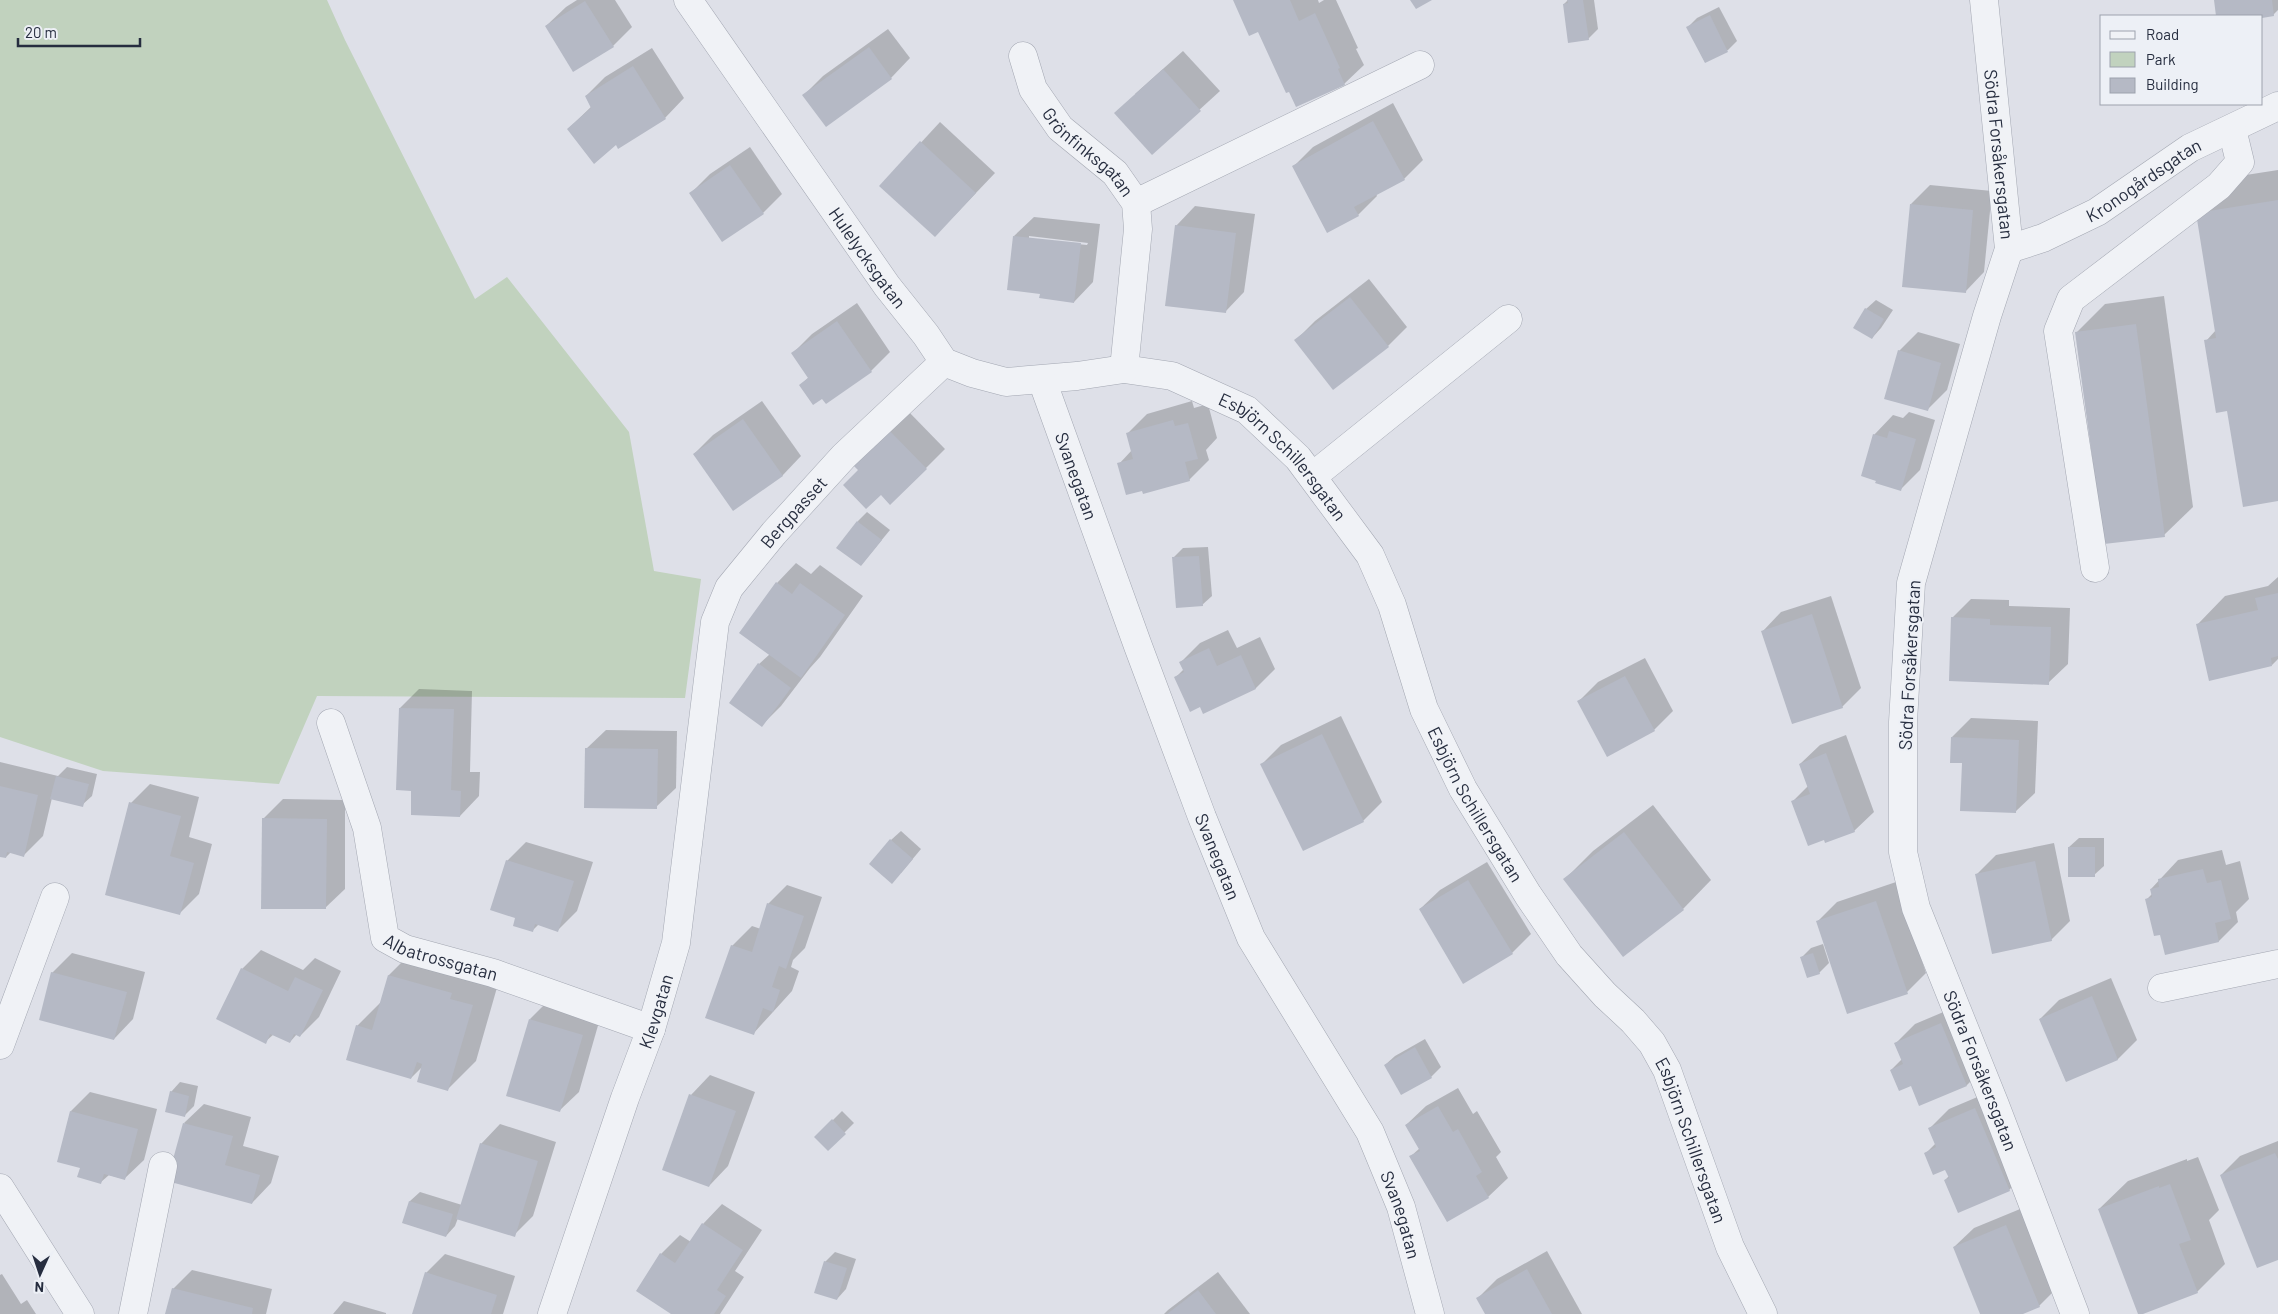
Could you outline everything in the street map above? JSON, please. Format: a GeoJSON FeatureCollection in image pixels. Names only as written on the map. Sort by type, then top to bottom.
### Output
{"type":"FeatureCollection","features":[{"type":"Feature","properties":{"kind":"street","name":"Hulelycksgatan"},"geometry":{"type":"LineString","coordinates":[[688,0],[887,286],[926,335],[944,362]]}},
{"type":"Feature","properties":{"kind":"street","name":"Södra Forsåkersgatan"},"geometry":{"type":"LineString","coordinates":[[1984,0],[2008,249],[1911,583],[1903,722],[1903,852],[1916,908],[1996,1104],[2074,1314]]}},
{"type":"Feature","properties":{"kind":"street","name":"Grönfinksgatan"},"geometry":{"type":"LineString","coordinates":[[1023,56],[1033,89],[1060,128],[1115,173],[1136,203],[1138,229],[1124,369]]}},
{"type":"Feature","properties":{"kind":"street"},"geometry":{"type":"LineString","coordinates":[[1136,203],[1420,65]]}},
{"type":"Feature","properties":{"kind":"street","name":"Kronogårdsgatan"},"geometry":{"type":"LineString","coordinates":[[2008,249],[2044,238],[2097,212],[2190,148],[2278,106]]}},
{"type":"Feature","properties":{"kind":"street"},"geometry":{"type":"LineString","coordinates":[[2094,568],[2058,331],[2071,299],[2219,186],[2240,162],[2232,129]]}},
{"type":"Feature","properties":{"kind":"street"},"geometry":{"type":"LineString","coordinates":[[1320,486],[1508,320]]}},
{"type":"Feature","properties":{"kind":"street"},"geometry":{"type":"LineString","coordinates":[[944,362],[972,373],[1006,382],[1042,380],[1124,369]]}},
{"type":"Feature","properties":{"kind":"street","name":"Bergpasset"},"geometry":{"type":"LineString","coordinates":[[705,697],[714,622],[729,588],[774,533],[844,456],[944,362]]}},
{"type":"Feature","properties":{"kind":"street","name":"Esbjörn Schillersgatan"},"geometry":{"type":"LineString","coordinates":[[1124,369],[1172,376],[1247,410],[1298,458],[1370,555],[1392,604],[1424,709],[1463,789],[1528,894],[1569,955],[1605,995],[1640,1028],[1652,1043],[1667,1070],[1730,1247],[1763,1314]]}},
{"type":"Feature","properties":{"kind":"street","name":"Svanegatan"},"geometry":{"type":"LineString","coordinates":[[1042,380],[1202,817],[1251,938],[1370,1132],[1401,1207],[1430,1314]]}},
{"type":"Feature","properties":{"kind":"street","name":"Klevgatan"},"geometry":{"type":"LineString","coordinates":[[552,1314],[624,1098],[651,1029],[676,943],[705,697]]}},
{"type":"Feature","properties":{"kind":"street","name":"Albatrossgatan"},"geometry":{"type":"LineString","coordinates":[[331,723],[367,828],[385,938],[405,949],[493,973],[651,1029]]}},
{"type":"Feature","properties":{"kind":"street"},"geometry":{"type":"LineString","coordinates":[[0,1045],[55,897]]}},
{"type":"Feature","properties":{"kind":"street"},"geometry":{"type":"LineString","coordinates":[[2162,988],[2278,964]]}},
{"type":"Feature","properties":{"kind":"street"},"geometry":{"type":"LineString","coordinates":[[133,1314],[163,1166]]}},
{"type":"Feature","properties":{"kind":"street"},"geometry":{"type":"LineString","coordinates":[[0,1188],[80,1314]]}},
{"type":"Feature","properties":{"kind":"green space"},"geometry":{"type":"Polygon","coordinates":[[[0,0],[327,0],[345,40],[475,299],[507,277],[629,432],[654,571],[701,579],[685,698],[317,696],[279,784],[103,771],[0,737],[0,0]]]}},
{"type":"Feature","properties":{"kind":"building"},"geometry":{"type":"Polygon","coordinates":[[[1233,0],[1290,0],[1299,21],[1315,13],[1340,68],[1338,69],[1345,85],[1296,107],[1289,92],[1286,93],[1258,32],[1249,36],[1233,0]]]}},
{"type":"Feature","properties":{"kind":"building"},"geometry":{"type":"Polygon","coordinates":[[[1410,0],[1432,0],[1416,9],[1410,0]]]}},
{"type":"Feature","properties":{"kind":"building"},"geometry":{"type":"Polygon","coordinates":[[[1567,0],[1583,0],[1589,40],[1568,43],[1563,4],[1568,3],[1567,0]]]}},
{"type":"Feature","properties":{"kind":"building"},"geometry":{"type":"Polygon","coordinates":[[[2214,0],[2272,0],[2274,16],[2263,18],[2263,15],[2216,15],[2214,0]]]}},
{"type":"Feature","properties":{"kind":"building"},"geometry":{"type":"Polygon","coordinates":[[[585,1],[614,47],[573,72],[545,26],[585,1]]]}},
{"type":"Feature","properties":{"kind":"building"},"geometry":{"type":"Polygon","coordinates":[[[1710,15],[1728,52],[1705,63],[1686,27],[1710,15]]]}},
{"type":"Feature","properties":{"kind":"building"},"geometry":{"type":"Polygon","coordinates":[[[869,47],[892,79],[826,127],[802,95],[869,47]]]}},
{"type":"Feature","properties":{"kind":"building"},"geometry":{"type":"Polygon","coordinates":[[[633,66],[666,119],[618,149],[616,145],[594,164],[567,129],[591,108],[585,96],[633,66]]]}},
{"type":"Feature","properties":{"kind":"building"},"geometry":{"type":"Polygon","coordinates":[[[1163,69],[1201,111],[1152,155],[1114,113],[1163,69]]]}},
{"type":"Feature","properties":{"kind":"building"},"geometry":{"type":"Polygon","coordinates":[[[1373,121],[1405,180],[1354,207],[1359,216],[1327,233],[1292,166],[1373,121]]]}},
{"type":"Feature","properties":{"kind":"building"},"geometry":{"type":"Polygon","coordinates":[[[920,141],[976,193],[935,237],[879,186],[920,141]]]}},
{"type":"Feature","properties":{"kind":"building"},"geometry":{"type":"Polygon","coordinates":[[[730,165],[764,214],[722,242],[689,193],[730,165]]]}},
{"type":"Feature","properties":{"kind":"building"},"geometry":{"type":"Polygon","coordinates":[[[2278,200],[2278,501],[2243,507],[2227,411],[2216,413],[2204,340],[2216,338],[2196,213],[2278,200]]]}},
{"type":"Feature","properties":{"kind":"building"},"geometry":{"type":"Polygon","coordinates":[[[1910,204],[1973,210],[1966,293],[1902,287],[1910,204]]]}},
{"type":"Feature","properties":{"kind":"building"},"geometry":{"type":"Polygon","coordinates":[[[1175,225],[1236,233],[1226,313],[1165,306],[1175,225]]]}},
{"type":"Feature","properties":{"kind":"building"},"geometry":{"type":"Polygon","coordinates":[[[1013,236],[1081,243],[1074,303],[1039,298],[1040,294],[1007,290],[1013,236]]]}},
{"type":"Feature","properties":{"kind":"building"},"geometry":{"type":"Polygon","coordinates":[[[1350,297],[1389,347],[1333,390],[1294,340],[1350,297]]]}},
{"type":"Feature","properties":{"kind":"building"},"geometry":{"type":"Polygon","coordinates":[[[1865,308],[1884,319],[1872,339],[1853,328],[1865,308]]]}},
{"type":"Feature","properties":{"kind":"building"},"geometry":{"type":"Polygon","coordinates":[[[837,321],[872,372],[826,404],[822,399],[813,405],[799,385],[808,378],[791,353],[837,321]]]}},
{"type":"Feature","properties":{"kind":"building"},"geometry":{"type":"Polygon","coordinates":[[[2136,324],[2165,537],[2104,544],[2075,332],[2136,324]]]}},
{"type":"Feature","properties":{"kind":"building"},"geometry":{"type":"Polygon","coordinates":[[[1898,350],[1941,363],[1928,411],[1884,399],[1898,350]]]}},
{"type":"Feature","properties":{"kind":"building"},"geometry":{"type":"Polygon","coordinates":[[[743,419],[783,476],[733,511],[693,454],[743,419]]]}},
{"type":"Feature","properties":{"kind":"building"},"geometry":{"type":"Polygon","coordinates":[[[1173,420],[1175,426],[1188,423],[1198,459],[1185,462],[1190,481],[1143,494],[1142,491],[1126,495],[1117,463],[1133,459],[1126,433],[1173,420]]]}},
{"type":"Feature","properties":{"kind":"building"},"geometry":{"type":"Polygon","coordinates":[[[888,429],[927,469],[890,505],[881,495],[866,509],[843,485],[858,470],[852,464],[888,429]]]}},
{"type":"Feature","properties":{"kind":"building"},"geometry":{"type":"Polygon","coordinates":[[[1889,431],[1916,439],[1901,491],[1875,483],[1876,481],[1861,476],[1873,434],[1887,438],[1889,431]]]}},
{"type":"Feature","properties":{"kind":"building"},"geometry":{"type":"Polygon","coordinates":[[[857,521],[882,540],[861,566],[836,548],[857,521]]]}},
{"type":"Feature","properties":{"kind":"building"},"geometry":{"type":"Polygon","coordinates":[[[1199,556],[1203,606],[1176,608],[1172,557],[1199,556]]]}},
{"type":"Feature","properties":{"kind":"building"},"geometry":{"type":"Polygon","coordinates":[[[776,582],[792,594],[800,583],[845,615],[801,678],[739,633],[776,582]]]}},
{"type":"Feature","properties":{"kind":"building"},"geometry":{"type":"Polygon","coordinates":[[[2278,593],[2278,656],[2271,658],[2272,666],[2209,681],[2196,624],[2258,610],[2255,598],[2278,593]]]}},
{"type":"Feature","properties":{"kind":"building"},"geometry":{"type":"Polygon","coordinates":[[[1812,614],[1843,708],[1792,724],[1761,631],[1812,614]]]}},
{"type":"Feature","properties":{"kind":"building"},"geometry":{"type":"Polygon","coordinates":[[[1951,617],[1990,619],[1990,625],[2051,627],[2049,685],[1949,681],[1951,617]]]}},
{"type":"Feature","properties":{"kind":"building"},"geometry":{"type":"Polygon","coordinates":[[[1209,648],[1217,666],[1241,655],[1256,689],[1203,714],[1200,707],[1190,712],[1174,677],[1184,672],[1179,662],[1209,648]]]}},
{"type":"Feature","properties":{"kind":"building"},"geometry":{"type":"Polygon","coordinates":[[[758,663],[791,688],[762,727],[729,703],[758,663]]]}},
{"type":"Feature","properties":{"kind":"building"},"geometry":{"type":"Polygon","coordinates":[[[1625,676],[1655,731],[1607,757],[1577,701],[1625,676]]]}},
{"type":"Feature","properties":{"kind":"building"},"geometry":{"type":"Polygon","coordinates":[[[399,708],[454,709],[451,790],[461,791],[460,817],[411,815],[411,791],[396,790],[399,708]]]}},
{"type":"Feature","properties":{"kind":"building"},"geometry":{"type":"Polygon","coordinates":[[[1322,734],[1364,822],[1303,851],[1260,764],[1322,734]]]}},
{"type":"Feature","properties":{"kind":"building"},"geometry":{"type":"Polygon","coordinates":[[[1951,737],[2019,740],[2016,813],[1960,811],[1962,763],[1950,763],[1951,737]]]}},
{"type":"Feature","properties":{"kind":"building"},"geometry":{"type":"Polygon","coordinates":[[[585,748],[658,749],[657,809],[584,808],[585,748]]]}},
{"type":"Feature","properties":{"kind":"building"},"geometry":{"type":"Polygon","coordinates":[[[1826,753],[1855,832],[1825,843],[1824,840],[1808,846],[1791,801],[1810,794],[1799,764],[1826,753]]]}},
{"type":"Feature","properties":{"kind":"building"},"geometry":{"type":"Polygon","coordinates":[[[56,776],[89,784],[83,807],[50,799],[56,776]]]}},
{"type":"Feature","properties":{"kind":"building"},"geometry":{"type":"Polygon","coordinates":[[[0,786],[38,795],[24,857],[7,852],[6,858],[0,857],[0,786]]]}},
{"type":"Feature","properties":{"kind":"building"},"geometry":{"type":"Polygon","coordinates":[[[129,802],[181,816],[170,856],[194,863],[180,915],[105,895],[129,802]]]}},
{"type":"Feature","properties":{"kind":"building"},"geometry":{"type":"Polygon","coordinates":[[[262,818],[327,819],[326,909],[261,909],[262,818]]]}},
{"type":"Feature","properties":{"kind":"building"},"geometry":{"type":"Polygon","coordinates":[[[1624,832],[1684,910],[1623,957],[1563,879],[1624,832]]]}},
{"type":"Feature","properties":{"kind":"building"},"geometry":{"type":"Polygon","coordinates":[[[890,839],[913,859],[892,884],[869,864],[890,839]]]}},
{"type":"Feature","properties":{"kind":"building"},"geometry":{"type":"Polygon","coordinates":[[[2068,847],[2095,847],[2095,877],[2068,877],[2068,847]]]}},
{"type":"Feature","properties":{"kind":"building"},"geometry":{"type":"Polygon","coordinates":[[[506,860],[574,881],[558,932],[535,924],[533,932],[513,926],[515,918],[490,910],[506,860]]]}},
{"type":"Feature","properties":{"kind":"building"},"geometry":{"type":"Polygon","coordinates":[[[2035,861],[2052,941],[1992,954],[1975,874],[2035,861]]]}},
{"type":"Feature","properties":{"kind":"building"},"geometry":{"type":"Polygon","coordinates":[[[2203,869],[2207,883],[2221,880],[2231,919],[2215,923],[2219,942],[2165,955],[2160,935],[2154,936],[2145,899],[2152,897],[2150,889],[2159,887],[2158,879],[2203,869]]]}},
{"type":"Feature","properties":{"kind":"building"},"geometry":{"type":"Polygon","coordinates":[[[1468,880],[1513,954],[1463,984],[1419,909],[1468,880]]]}},
{"type":"Feature","properties":{"kind":"building"},"geometry":{"type":"Polygon","coordinates":[[[1876,901],[1908,994],[1847,1014],[1816,921],[1876,901]]]}},
{"type":"Feature","properties":{"kind":"building"},"geometry":{"type":"Polygon","coordinates":[[[767,903],[804,916],[786,969],[779,966],[772,987],[780,990],[773,1012],[763,1008],[754,1035],[705,1018],[731,945],[752,952],[767,903]]]}},
{"type":"Feature","properties":{"kind":"building"},"geometry":{"type":"Polygon","coordinates":[[[1813,953],[1820,974],[1807,978],[1800,957],[1813,953]]]}},
{"type":"Feature","properties":{"kind":"building"},"geometry":{"type":"Polygon","coordinates":[[[241,968],[288,991],[295,977],[323,990],[300,1037],[294,1034],[290,1043],[270,1034],[266,1044],[216,1019],[241,968]]]}},
{"type":"Feature","properties":{"kind":"building"},"geometry":{"type":"Polygon","coordinates":[[[51,972],[127,992],[114,1040],[39,1020],[51,972]]]}},
{"type":"Feature","properties":{"kind":"building"},"geometry":{"type":"Polygon","coordinates":[[[388,975],[452,993],[450,999],[473,1005],[448,1091],[417,1082],[422,1064],[417,1062],[411,1079],[346,1060],[356,1025],[372,1030],[388,975]]]}},
{"type":"Feature","properties":{"kind":"building"},"geometry":{"type":"Polygon","coordinates":[[[2092,996],[2118,1060],[2066,1082],[2039,1019],[2092,996]]]}},
{"type":"Feature","properties":{"kind":"building"},"geometry":{"type":"Polygon","coordinates":[[[529,1019],[583,1035],[560,1112],[506,1096],[529,1019]]]}},
{"type":"Feature","properties":{"kind":"building"},"geometry":{"type":"Polygon","coordinates":[[[1941,1023],[1967,1086],[1919,1106],[1911,1086],[1899,1091],[1890,1070],[1903,1064],[1894,1043],[1941,1023]]]}},
{"type":"Feature","properties":{"kind":"building"},"geometry":{"type":"Polygon","coordinates":[[[1415,1047],[1432,1078],[1401,1095],[1384,1065],[1415,1047]]]}},
{"type":"Feature","properties":{"kind":"building"},"geometry":{"type":"Polygon","coordinates":[[[170,1091],[189,1096],[185,1117],[165,1112],[170,1091]]]}},
{"type":"Feature","properties":{"kind":"building"},"geometry":{"type":"Polygon","coordinates":[[[689,1094],[736,1111],[709,1187],[662,1170],[689,1094]]]}},
{"type":"Feature","properties":{"kind":"building"},"geometry":{"type":"Polygon","coordinates":[[[1438,1106],[1453,1132],[1458,1129],[1482,1172],[1476,1176],[1489,1198],[1447,1222],[1409,1156],[1420,1151],[1405,1125],[1438,1106]]]}},
{"type":"Feature","properties":{"kind":"building"},"geometry":{"type":"Polygon","coordinates":[[[1975,1108],[2010,1191],[1958,1213],[1944,1180],[1949,1178],[1945,1170],[1933,1175],[1924,1153],[1936,1147],[1928,1128],[1975,1108]]]}},
{"type":"Feature","properties":{"kind":"building"},"geometry":{"type":"Polygon","coordinates":[[[70,1111],[138,1129],[125,1180],[104,1174],[101,1184],[77,1177],[80,1168],[57,1162],[70,1111]]]}},
{"type":"Feature","properties":{"kind":"building"},"geometry":{"type":"Polygon","coordinates":[[[832,1119],[846,1134],[828,1151],[814,1137],[832,1119]]]}},
{"type":"Feature","properties":{"kind":"building"},"geometry":{"type":"Polygon","coordinates":[[[183,1123],[233,1136],[225,1165],[260,1175],[252,1204],[167,1181],[183,1123]]]}},
{"type":"Feature","properties":{"kind":"building"},"geometry":{"type":"Polygon","coordinates":[[[480,1143],[538,1161],[515,1237],[456,1219],[480,1143]]]}},
{"type":"Feature","properties":{"kind":"building"},"geometry":{"type":"Polygon","coordinates":[[[2275,1153],[2278,1159],[2278,1260],[2257,1268],[2220,1175],[2275,1153]]]}},
{"type":"Feature","properties":{"kind":"building"},"geometry":{"type":"Polygon","coordinates":[[[2170,1184],[2191,1240],[2179,1244],[2198,1293],[2143,1314],[2138,1314],[2098,1209],[2159,1186],[2159,1188],[2170,1184]]]}},
{"type":"Feature","properties":{"kind":"building"},"geometry":{"type":"Polygon","coordinates":[[[409,1201],[453,1214],[446,1237],[402,1223],[409,1201]]]}},
{"type":"Feature","properties":{"kind":"building"},"geometry":{"type":"Polygon","coordinates":[[[702,1223],[743,1250],[717,1290],[726,1296],[714,1314],[671,1314],[636,1291],[660,1253],[675,1263],[702,1223]]]}},
{"type":"Feature","properties":{"kind":"building"},"geometry":{"type":"Polygon","coordinates":[[[2006,1225],[2040,1307],[2023,1314],[1980,1314],[1953,1247],[2006,1225]]]}},
{"type":"Feature","properties":{"kind":"building"},"geometry":{"type":"Polygon","coordinates":[[[824,1261],[847,1268],[837,1300],[814,1293],[824,1261]]]}},
{"type":"Feature","properties":{"kind":"building"},"geometry":{"type":"Polygon","coordinates":[[[1527,1269],[1552,1314],[1485,1314],[1476,1298],[1527,1269]]]}},
{"type":"Feature","properties":{"kind":"building"},"geometry":{"type":"Polygon","coordinates":[[[425,1272],[497,1295],[491,1314],[412,1314],[425,1272]]]}},
{"type":"Feature","properties":{"kind":"building"},"geometry":{"type":"Polygon","coordinates":[[[172,1288],[253,1308],[252,1314],[165,1314],[172,1288]]]}},
{"type":"Feature","properties":{"kind":"building"},"geometry":{"type":"Polygon","coordinates":[[[1198,1290],[1216,1314],[1167,1314],[1198,1290]]]}}]}
